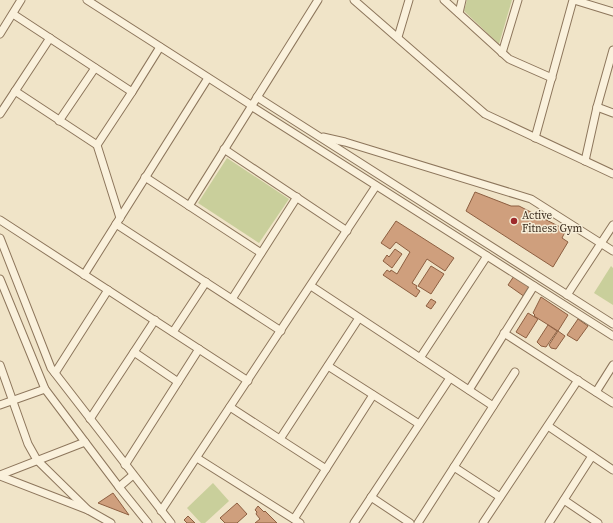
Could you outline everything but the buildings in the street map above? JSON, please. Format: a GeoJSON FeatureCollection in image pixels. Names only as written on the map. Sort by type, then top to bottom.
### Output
{"type":"FeatureCollection","features":[{"type":"Feature","properties":{"kind":"street"},"geometry":{"type":"LineString","coordinates":[[0,34],[21,0]]}},
{"type":"Feature","properties":{"kind":"street"},"geometry":{"type":"LineString","coordinates":[[87,0],[613,336]]}},
{"type":"Feature","properties":{"kind":"street"},"geometry":{"type":"LineString","coordinates":[[189,206],[318,0]]}},
{"type":"Feature","properties":{"kind":"street"},"geometry":{"type":"LineString","coordinates":[[354,0],[485,114],[613,174]]}},
{"type":"Feature","properties":{"kind":"street"},"geometry":{"type":"LineString","coordinates":[[398,37],[409,0]]}},
{"type":"Feature","properties":{"kind":"street"},"geometry":{"type":"LineString","coordinates":[[444,0],[509,59],[552,78]]}},
{"type":"Feature","properties":{"kind":"street"},"geometry":{"type":"LineString","coordinates":[[458,14],[462,0]]}},
{"type":"Feature","properties":{"kind":"street"},"geometry":{"type":"LineString","coordinates":[[502,53],[518,0]]}},
{"type":"Feature","properties":{"kind":"street"},"geometry":{"type":"LineString","coordinates":[[535,138],[574,0],[613,12]]}},
{"type":"Feature","properties":{"kind":"street"},"geometry":{"type":"LineString","coordinates":[[13,14],[132,92]]}},
{"type":"Feature","properties":{"kind":"street"},"geometry":{"type":"LineString","coordinates":[[0,114],[50,38]]}},
{"type":"Feature","properties":{"kind":"street"},"geometry":{"type":"LineString","coordinates":[[97,145],[160,47]]}},
{"type":"Feature","properties":{"kind":"street"},"geometry":{"type":"LineString","coordinates":[[585,161],[597,107],[613,50]]}},
{"type":"Feature","properties":{"kind":"street"},"geometry":{"type":"LineString","coordinates":[[59,121],[95,68]]}},
{"type":"Feature","properties":{"kind":"street"},"geometry":{"type":"LineString","coordinates":[[84,275],[208,78]]}},
{"type":"Feature","properties":{"kind":"street"},"geometry":{"type":"LineString","coordinates":[[15,91],[97,145],[118,221],[206,282],[281,331]]}},
{"type":"Feature","properties":{"kind":"street"},"geometry":{"type":"LineString","coordinates":[[257,97],[613,324]]}},
{"type":"Feature","properties":{"kind":"street"},"geometry":{"type":"LineString","coordinates":[[597,107],[613,113]]}},
{"type":"Feature","properties":{"kind":"street"},"geometry":{"type":"LineString","coordinates":[[317,135],[345,142],[531,199],[613,251]]}},
{"type":"Feature","properties":{"kind":"street"},"geometry":{"type":"LineString","coordinates":[[224,149],[347,231]]}},
{"type":"Feature","properties":{"kind":"street"},"geometry":{"type":"LineString","coordinates":[[145,177],[261,253]]}},
{"type":"Feature","properties":{"kind":"street"},"geometry":{"type":"LineString","coordinates":[[161,511],[376,186]]}},
{"type":"Feature","properties":{"kind":"street"},"geometry":{"type":"LineString","coordinates":[[232,299],[297,198]]}},
{"type":"Feature","properties":{"kind":"street"},"geometry":{"type":"LineString","coordinates":[[0,220],[248,381]]}},
{"type":"Feature","properties":{"kind":"street"},"geometry":{"type":"LineString","coordinates":[[567,295],[613,225]]}},
{"type":"Feature","properties":{"kind":"street"},"geometry":{"type":"LineString","coordinates":[[0,240],[51,368],[171,523]]}},
{"type":"Feature","properties":{"kind":"street"},"geometry":{"type":"LineString","coordinates":[[420,358],[487,256]]}},
{"type":"Feature","properties":{"kind":"street"},"geometry":{"type":"LineString","coordinates":[[0,279],[45,389],[148,523]]}},
{"type":"Feature","properties":{"kind":"street"},"geometry":{"type":"LineString","coordinates":[[173,332],[206,282]]}},
{"type":"Feature","properties":{"kind":"street"},"geometry":{"type":"LineString","coordinates":[[310,286],[493,406]]}},
{"type":"Feature","properties":{"kind":"street"},"geometry":{"type":"LineString","coordinates":[[469,390],[534,286]]}},
{"type":"Feature","properties":{"kind":"street"},"geometry":{"type":"LineString","coordinates":[[55,373],[108,290]]}},
{"type":"Feature","properties":{"kind":"street"},"geometry":{"type":"LineString","coordinates":[[280,439],[359,318]]}},
{"type":"Feature","properties":{"kind":"street"},"geometry":{"type":"LineString","coordinates":[[90,419],[155,320]]}},
{"type":"Feature","properties":{"kind":"street"},"geometry":{"type":"LineString","coordinates":[[504,333],[613,402]]}},
{"type":"Feature","properties":{"kind":"street"},"geometry":{"type":"LineString","coordinates":[[126,465],[199,349]]}},
{"type":"Feature","properties":{"kind":"street"},"geometry":{"type":"LineString","coordinates":[[134,352],[178,382]]}},
{"type":"Feature","properties":{"kind":"street"},"geometry":{"type":"LineString","coordinates":[[0,365],[28,444],[37,460],[88,510]]}},
{"type":"Feature","properties":{"kind":"street"},"geometry":{"type":"LineString","coordinates":[[596,392],[613,365]]}},
{"type":"Feature","properties":{"kind":"street"},"geometry":{"type":"LineString","coordinates":[[328,366],[419,424]]}},
{"type":"Feature","properties":{"kind":"street"},"geometry":{"type":"LineString","coordinates":[[418,523],[515,372]]}},
{"type":"Feature","properties":{"kind":"street"},"geometry":{"type":"LineString","coordinates":[[354,523],[450,378]]}},
{"type":"Feature","properties":{"kind":"street"},"geometry":{"type":"LineString","coordinates":[[483,523],[578,380]]}},
{"type":"Feature","properties":{"kind":"street"},"geometry":{"type":"LineString","coordinates":[[0,405],[45,389]]}},
{"type":"Feature","properties":{"kind":"street"},"geometry":{"type":"LineString","coordinates":[[197,458],[297,521],[326,469],[372,395]]}},
{"type":"Feature","properties":{"kind":"street"},"geometry":{"type":"LineString","coordinates":[[230,407],[326,469]]}},
{"type":"Feature","properties":{"kind":"street"},"geometry":{"type":"LineString","coordinates":[[548,426],[613,470]]}},
{"type":"Feature","properties":{"kind":"street"},"geometry":{"type":"LineString","coordinates":[[0,476],[85,442]]}},
{"type":"Feature","properties":{"kind":"street"},"geometry":{"type":"LineString","coordinates":[[550,523],[592,456]]}},
{"type":"Feature","properties":{"kind":"street"},"geometry":{"type":"LineString","coordinates":[[454,467],[500,497]]}},
{"type":"Feature","properties":{"kind":"street"},"geometry":{"type":"LineString","coordinates":[[119,487],[133,475]]}},
{"type":"Feature","properties":{"kind":"street"},"geometry":{"type":"LineString","coordinates":[[0,476],[88,510],[111,523]]}},
{"type":"Feature","properties":{"kind":"street"},"geometry":{"type":"LineString","coordinates":[[371,497],[409,523]]}},
{"type":"Feature","properties":{"kind":"street"},"geometry":{"type":"LineString","coordinates":[[564,500],[598,523]]}},
{"type":"Feature","properties":{"kind":"green space"},"geometry":{"type":"Polygon","coordinates":[[[467,0],[512,0],[499,44],[464,11],[467,0]]]}},
{"type":"Feature","properties":{"kind":"green space"},"geometry":{"type":"Polygon","coordinates":[[[227,158],[289,199],[259,243],[198,203],[227,158]]]}},
{"type":"Feature","properties":{"kind":"green space"},"geometry":{"type":"Polygon","coordinates":[[[611,266],[613,268],[613,305],[594,293],[611,266]]]}},
{"type":"Feature","properties":{"kind":"green space"},"geometry":{"type":"Polygon","coordinates":[[[213,483],[229,501],[205,523],[201,523],[187,508],[213,483]]]}},
{"type":"Feature","properties":{"kind":"place","name":"Active Fitness Gym"},"geometry":{"type":"Point","coordinates":[514,221]}}]}
